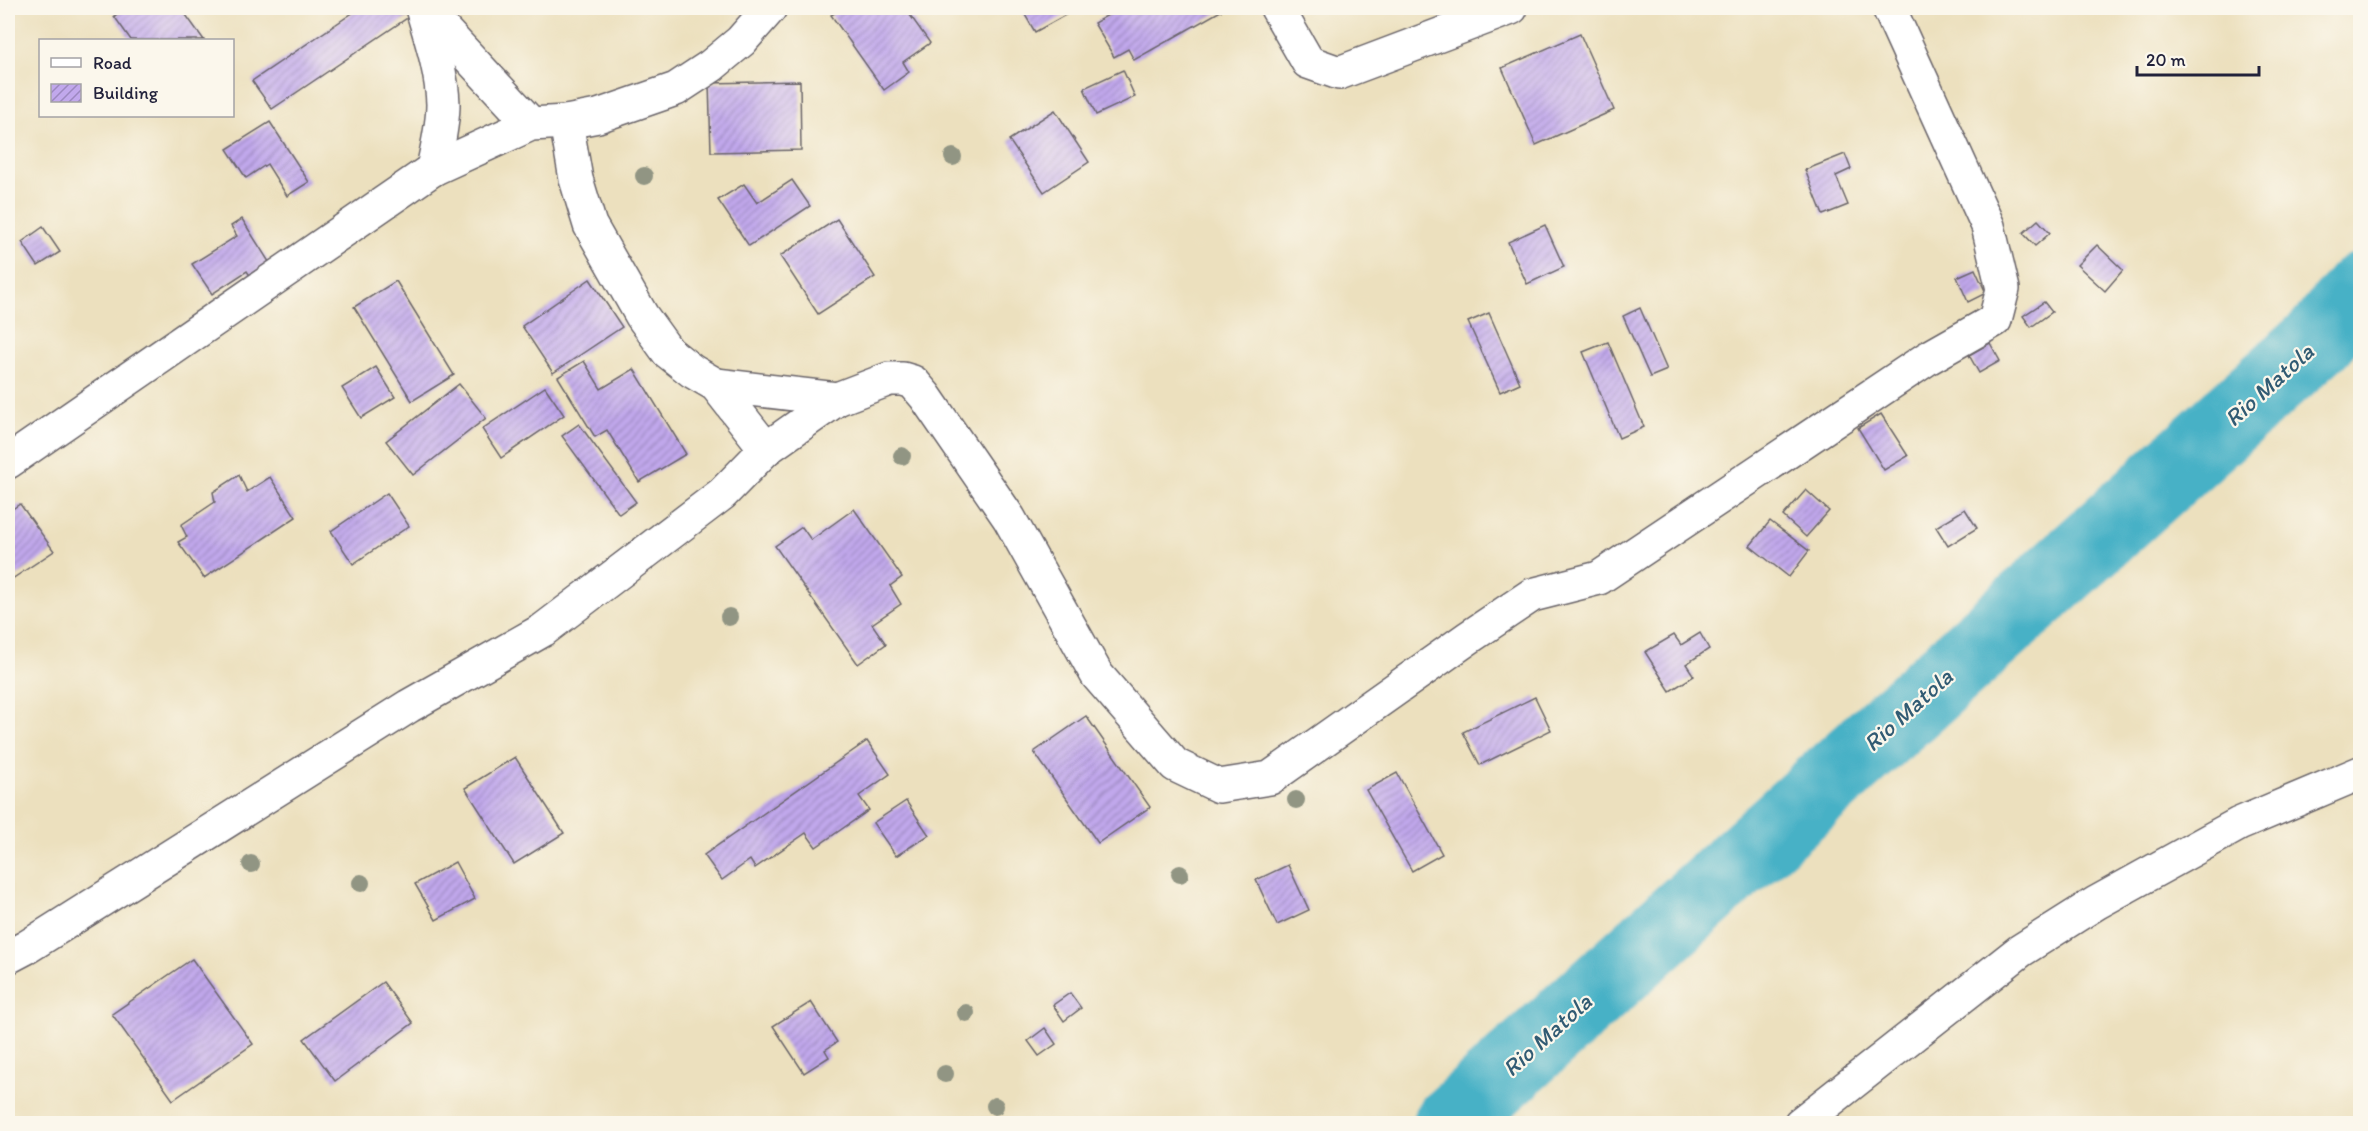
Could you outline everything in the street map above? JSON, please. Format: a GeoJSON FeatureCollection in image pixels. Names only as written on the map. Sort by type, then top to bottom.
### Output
{"type":"FeatureCollection","features":[{"type":"Feature","properties":{"kind":"street"},"geometry":{"type":"LineString","coordinates":[[422,8],[531,124]]}},
{"type":"Feature","properties":{"kind":"street"},"geometry":{"type":"LineString","coordinates":[[422,8],[435,51],[443,104],[440,136],[433,170]]}},
{"type":"Feature","properties":{"kind":"street"},"geometry":{"type":"LineString","coordinates":[[8,462],[433,170],[531,124],[566,122],[598,116],[676,89],[711,66],[741,41],[770,8]]}},
{"type":"Feature","properties":{"kind":"street"},"geometry":{"type":"LineString","coordinates":[[1277,8],[1308,62],[1339,73],[1510,8]]}},
{"type":"Feature","properties":{"kind":"street"},"geometry":{"type":"LineString","coordinates":[[8,957],[409,706],[543,630],[722,494],[766,448],[837,399],[889,379],[913,382],[925,396],[1009,518],[1097,675],[1175,765],[1219,786],[1270,778],[1468,638],[1532,596],[1599,578],[1928,357],[1995,320],[2003,289],[1988,226],[1889,8]]}},
{"type":"Feature","properties":{"kind":"street"},"geometry":{"type":"LineString","coordinates":[[566,122],[576,179],[590,225],[636,307],[668,352],[692,371],[716,385],[766,448]]}},
{"type":"Feature","properties":{"kind":"street"},"geometry":{"type":"LineString","coordinates":[[716,385],[837,399]]}},
{"type":"Feature","properties":{"kind":"street"},"geometry":{"type":"LineString","coordinates":[[1800,1124],[2020,951],[2077,915],[2239,824],[2361,773]]}},
{"type":"Feature","properties":{"kind":"building"},"geometry":{"type":"Polygon","coordinates":[[[127,8],[181,8],[203,39],[130,39],[114,16],[127,8]]]}},
{"type":"Feature","properties":{"kind":"building"},"geometry":{"type":"Polygon","coordinates":[[[360,8],[413,8],[416,12],[272,109],[252,81],[360,8]]]}},
{"type":"Feature","properties":{"kind":"building"},"geometry":{"type":"Polygon","coordinates":[[[843,8],[905,8],[930,43],[903,62],[909,72],[884,90],[831,15],[843,8]]]}},
{"type":"Feature","properties":{"kind":"building"},"geometry":{"type":"Polygon","coordinates":[[[1021,8],[1078,8],[1035,32],[1021,8]]]}},
{"type":"Feature","properties":{"kind":"building"},"geometry":{"type":"Polygon","coordinates":[[[1120,8],[1226,8],[1134,60],[1128,49],[1114,57],[1094,23],[1120,8]]]}},
{"type":"Feature","properties":{"kind":"building"},"geometry":{"type":"Polygon","coordinates":[[[1580,34],[1614,110],[1536,145],[1502,68],[1580,34]]]}},
{"type":"Feature","properties":{"kind":"building"},"geometry":{"type":"Polygon","coordinates":[[[1123,70],[1135,97],[1096,115],[1084,88],[1123,70]]]}},
{"type":"Feature","properties":{"kind":"building"},"geometry":{"type":"Polygon","coordinates":[[[800,81],[801,150],[711,152],[709,83],[800,81]]]}},
{"type":"Feature","properties":{"kind":"building"},"geometry":{"type":"Polygon","coordinates":[[[1055,110],[1089,162],[1044,192],[1009,140],[1055,110]]]}},
{"type":"Feature","properties":{"kind":"building"},"geometry":{"type":"Polygon","coordinates":[[[270,122],[309,182],[287,196],[267,164],[246,178],[227,149],[270,122]]]}},
{"type":"Feature","properties":{"kind":"building"},"geometry":{"type":"Polygon","coordinates":[[[1845,154],[1851,169],[1836,176],[1848,205],[1823,215],[1805,170],[1845,154]]]}},
{"type":"Feature","properties":{"kind":"building"},"geometry":{"type":"Polygon","coordinates":[[[792,180],[810,206],[749,246],[718,200],[744,184],[757,203],[792,180]]]}},
{"type":"Feature","properties":{"kind":"building"},"geometry":{"type":"Polygon","coordinates":[[[242,219],[271,265],[251,277],[247,271],[212,294],[192,264],[237,236],[231,226],[242,219]]]}},
{"type":"Feature","properties":{"kind":"building"},"geometry":{"type":"Polygon","coordinates":[[[837,219],[875,277],[818,314],[780,256],[837,219]]]}},
{"type":"Feature","properties":{"kind":"building"},"geometry":{"type":"Polygon","coordinates":[[[2038,220],[2050,233],[2035,246],[2023,233],[2038,220]]]}},
{"type":"Feature","properties":{"kind":"building"},"geometry":{"type":"Polygon","coordinates":[[[1545,225],[1564,267],[1527,284],[1508,242],[1545,225]]]}},
{"type":"Feature","properties":{"kind":"building"},"geometry":{"type":"Polygon","coordinates":[[[43,227],[60,252],[38,266],[22,242],[43,227]]]}},
{"type":"Feature","properties":{"kind":"building"},"geometry":{"type":"Polygon","coordinates":[[[2097,245],[2123,270],[2105,291],[2077,265],[2097,245]]]}},
{"type":"Feature","properties":{"kind":"building"},"geometry":{"type":"Polygon","coordinates":[[[1975,269],[1986,293],[1968,302],[1957,277],[1975,269]]]}},
{"type":"Feature","properties":{"kind":"building"},"geometry":{"type":"Polygon","coordinates":[[[590,279],[622,327],[553,373],[522,326],[590,279]]]}},
{"type":"Feature","properties":{"kind":"building"},"geometry":{"type":"Polygon","coordinates":[[[396,281],[454,375],[412,401],[354,307],[396,281]]]}},
{"type":"Feature","properties":{"kind":"building"},"geometry":{"type":"Polygon","coordinates":[[[2044,302],[2052,312],[2031,327],[2023,316],[2044,302]]]}},
{"type":"Feature","properties":{"kind":"building"},"geometry":{"type":"Polygon","coordinates":[[[1640,308],[1667,370],[1650,377],[1623,316],[1640,308]]]}},
{"type":"Feature","properties":{"kind":"building"},"geometry":{"type":"Polygon","coordinates":[[[1489,313],[1520,383],[1500,392],[1468,322],[1489,313]]]}},
{"type":"Feature","properties":{"kind":"building"},"geometry":{"type":"Polygon","coordinates":[[[1608,342],[1644,427],[1619,438],[1583,352],[1608,342]]]}},
{"type":"Feature","properties":{"kind":"building"},"geometry":{"type":"Polygon","coordinates":[[[1990,343],[2000,361],[1979,373],[1969,355],[1990,343]]]}},
{"type":"Feature","properties":{"kind":"building"},"geometry":{"type":"Polygon","coordinates":[[[584,361],[601,389],[634,369],[686,454],[639,482],[607,430],[595,437],[558,377],[584,361]]]}},
{"type":"Feature","properties":{"kind":"building"},"geometry":{"type":"Polygon","coordinates":[[[376,367],[395,397],[361,418],[342,388],[376,367]]]}},
{"type":"Feature","properties":{"kind":"building"},"geometry":{"type":"Polygon","coordinates":[[[459,384],[486,418],[413,475],[386,441],[459,384]]]}},
{"type":"Feature","properties":{"kind":"building"},"geometry":{"type":"Polygon","coordinates":[[[545,387],[564,415],[501,458],[482,429],[545,387]]]}},
{"type":"Feature","properties":{"kind":"building"},"geometry":{"type":"Polygon","coordinates":[[[1881,414],[1908,456],[1884,470],[1858,428],[1881,414]]]}},
{"type":"Feature","properties":{"kind":"building"},"geometry":{"type":"Polygon","coordinates":[[[579,424],[636,502],[619,514],[562,436],[579,424]]]}},
{"type":"Feature","properties":{"kind":"building"},"geometry":{"type":"Polygon","coordinates":[[[239,475],[247,492],[270,477],[296,517],[204,578],[178,542],[187,537],[181,525],[215,502],[213,492],[239,475]]]}},
{"type":"Feature","properties":{"kind":"building"},"geometry":{"type":"Polygon","coordinates":[[[1806,490],[1829,511],[1806,537],[1783,516],[1806,490]]]}},
{"type":"Feature","properties":{"kind":"building"},"geometry":{"type":"Polygon","coordinates":[[[387,493],[409,526],[353,564],[331,531],[387,493]]]}},
{"type":"Feature","properties":{"kind":"building"},"geometry":{"type":"Polygon","coordinates":[[[20,504],[54,551],[12,579],[8,572],[8,512],[20,504]]]}},
{"type":"Feature","properties":{"kind":"building"},"geometry":{"type":"Polygon","coordinates":[[[854,509],[902,577],[890,586],[901,604],[872,624],[886,644],[858,664],[775,546],[802,527],[811,540],[854,509]]]}},
{"type":"Feature","properties":{"kind":"building"},"geometry":{"type":"Polygon","coordinates":[[[1965,509],[1977,528],[1948,546],[1936,527],[1965,509]]]}},
{"type":"Feature","properties":{"kind":"building"},"geometry":{"type":"Polygon","coordinates":[[[1770,521],[1809,551],[1789,577],[1750,546],[1770,521]]]}},
{"type":"Feature","properties":{"kind":"building"},"geometry":{"type":"Polygon","coordinates":[[[1700,633],[1709,649],[1686,664],[1694,676],[1670,691],[1645,652],[1674,635],[1681,645],[1700,633]]]}},
{"type":"Feature","properties":{"kind":"building"},"geometry":{"type":"Polygon","coordinates":[[[1535,697],[1551,730],[1480,765],[1463,732],[1535,697]]]}},
{"type":"Feature","properties":{"kind":"building"},"geometry":{"type":"Polygon","coordinates":[[[1086,716],[1150,807],[1098,843],[1034,752],[1086,716]]]}},
{"type":"Feature","properties":{"kind":"building"},"geometry":{"type":"Polygon","coordinates":[[[867,741],[890,774],[859,796],[869,810],[816,847],[806,833],[755,868],[750,860],[722,880],[704,855],[867,741]]]}},
{"type":"Feature","properties":{"kind":"building"},"geometry":{"type":"Polygon","coordinates":[[[515,757],[564,833],[514,864],[465,788],[515,757]]]}},
{"type":"Feature","properties":{"kind":"building"},"geometry":{"type":"Polygon","coordinates":[[[1397,773],[1442,854],[1412,871],[1366,790],[1397,773]]]}},
{"type":"Feature","properties":{"kind":"building"},"geometry":{"type":"Polygon","coordinates":[[[906,801],[929,835],[896,856],[873,823],[906,801]]]}},
{"type":"Feature","properties":{"kind":"building"},"geometry":{"type":"Polygon","coordinates":[[[455,862],[475,899],[436,920],[415,884],[455,862]]]}},
{"type":"Feature","properties":{"kind":"building"},"geometry":{"type":"Polygon","coordinates":[[[1288,865],[1309,910],[1277,925],[1256,880],[1288,865]]]}},
{"type":"Feature","properties":{"kind":"building"},"geometry":{"type":"Polygon","coordinates":[[[192,959],[253,1044],[173,1100],[112,1014],[192,959]]]}},
{"type":"Feature","properties":{"kind":"building"},"geometry":{"type":"Polygon","coordinates":[[[383,982],[413,1023],[335,1081],[304,1039],[383,982]]]}},
{"type":"Feature","properties":{"kind":"building"},"geometry":{"type":"Polygon","coordinates":[[[1070,993],[1081,1008],[1064,1021],[1053,1005],[1070,993]]]}},
{"type":"Feature","properties":{"kind":"building"},"geometry":{"type":"Polygon","coordinates":[[[811,1002],[837,1042],[825,1050],[829,1057],[804,1073],[773,1026],[811,1002]]]}},
{"type":"Feature","properties":{"kind":"building"},"geometry":{"type":"Polygon","coordinates":[[[1045,1028],[1056,1044],[1039,1056],[1028,1041],[1045,1028]]]}},
{"type":"Feature","properties":{"kind":"waterway","name":"Rio Matola"},"geometry":{"type":"LineString","coordinates":[[1449,1124],[2319,339],[2360,290]]}}]}
